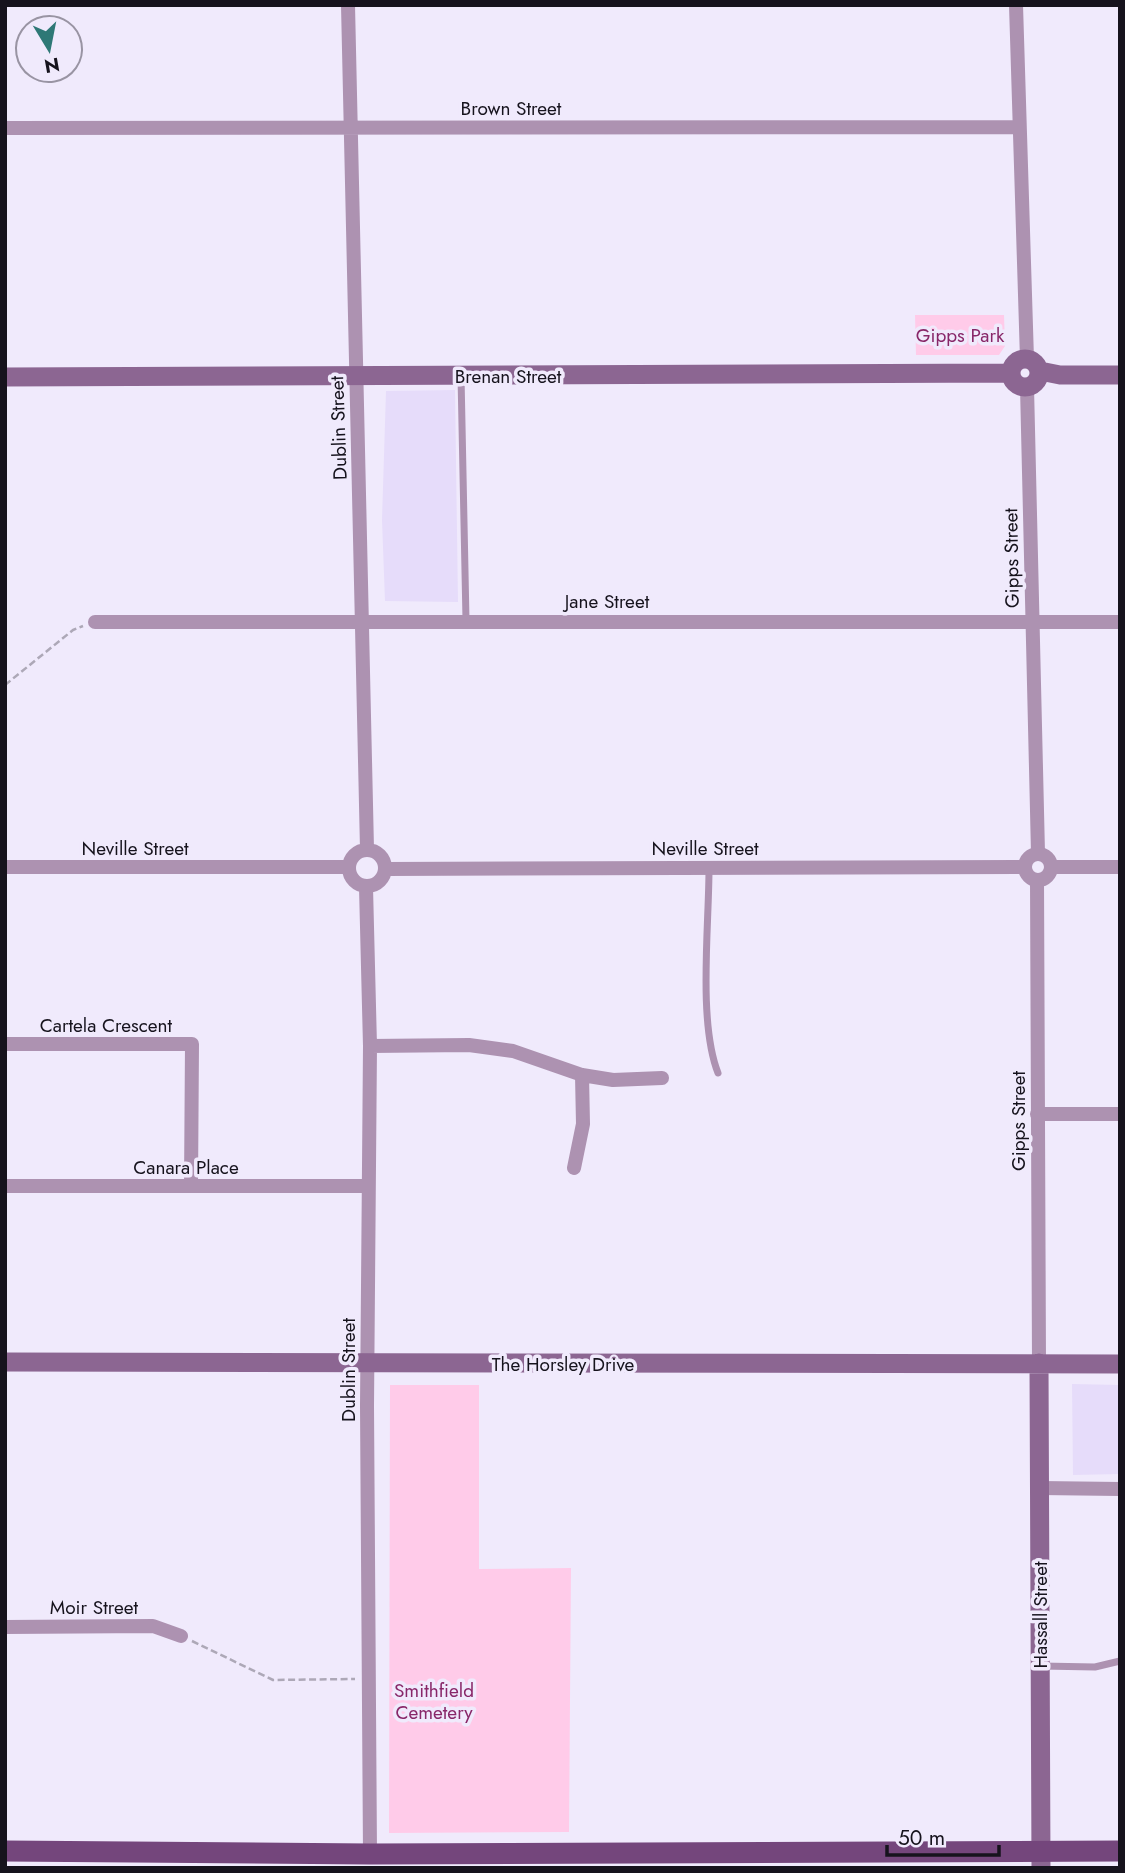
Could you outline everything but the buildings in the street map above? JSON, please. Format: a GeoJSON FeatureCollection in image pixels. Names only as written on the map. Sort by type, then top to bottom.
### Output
{"type":"FeatureCollection","features":[{"type":"Feature","properties":{"kind":"main road"},"geometry":{"type":"LineString","coordinates":[[1033,365],[1037,382],[1027,387],[1015,382],[1011,373],[1016,362],[1033,365],[1060,375],[1120,375]]}},
{"type":"Feature","properties":{"kind":"main road","name":"Brenan Street"},"geometry":{"type":"LineString","coordinates":[[5,377],[1011,373]]}},
{"type":"Feature","properties":{"kind":"main road","name":"The Horsley Drive"},"geometry":{"type":"LineString","coordinates":[[5,1362],[1120,1364]]}},
{"type":"Feature","properties":{"kind":"main road","name":"Hassall Street"},"geometry":{"type":"LineString","coordinates":[[1039,1363],[1041,1859]]}},
{"type":"Feature","properties":{"kind":"main road"},"geometry":{"type":"LineString","coordinates":[[5,1851],[313,1853],[373,1861],[1041,1859],[1120,1851]]}},
{"type":"Feature","properties":{"kind":"main road"},"geometry":{"type":"LineString","coordinates":[[313,1853],[351,1868]]}},
{"type":"Feature","properties":{"kind":"street","name":"Dublin Street"},"geometry":{"type":"LineString","coordinates":[[348,5],[367,849]]}},
{"type":"Feature","properties":{"kind":"street"},"geometry":{"type":"LineString","coordinates":[[1016,5],[1018,127],[1033,365]]}},
{"type":"Feature","properties":{"kind":"street","name":"Brown Street"},"geometry":{"type":"LineString","coordinates":[[5,128],[1018,127]]}},
{"type":"Feature","properties":{"kind":"street","name":"Gipps Street"},"geometry":{"type":"LineString","coordinates":[[1027,387],[1038,853]]}},
{"type":"Feature","properties":{"kind":"street","name":"Jane Street"},"geometry":{"type":"LineString","coordinates":[[95,622],[1120,622]]}},
{"type":"Feature","properties":{"kind":"street"},"geometry":{"type":"LineString","coordinates":[[367,849],[375,851],[384,859],[386,869],[381,880],[366,887],[352,879],[348,867],[352,856],[367,849]]}},
{"type":"Feature","properties":{"kind":"street"},"geometry":{"type":"LineString","coordinates":[[1038,853],[1048,858],[1051,867],[1047,876],[1037,880],[1029,877],[1024,867],[1027,858],[1038,853]]}},
{"type":"Feature","properties":{"kind":"street","name":"Neville Street"},"geometry":{"type":"LineString","coordinates":[[5,867],[348,867]]}},
{"type":"Feature","properties":{"kind":"street","name":"Neville Street"},"geometry":{"type":"LineString","coordinates":[[386,869],[1024,867]]}},
{"type":"Feature","properties":{"kind":"street"},"geometry":{"type":"LineString","coordinates":[[1051,867],[1120,867]]}},
{"type":"Feature","properties":{"kind":"street","name":"Gipps Street"},"geometry":{"type":"LineString","coordinates":[[1037,880],[1039,1363]]}},
{"type":"Feature","properties":{"kind":"street","name":"Dublin Street"},"geometry":{"type":"LineString","coordinates":[[366,887],[370,1046],[367,1364],[373,1861]]}},
{"type":"Feature","properties":{"kind":"street","name":"Cartela Crescent"},"geometry":{"type":"LineString","coordinates":[[5,1044],[192,1044],[191,1186]]}},
{"type":"Feature","properties":{"kind":"street"},"geometry":{"type":"LineString","coordinates":[[370,1046],[469,1045],[513,1051],[582,1075],[613,1080],[662,1078]]}},
{"type":"Feature","properties":{"kind":"street"},"geometry":{"type":"LineString","coordinates":[[574,1168],[583,1124],[582,1075]]}},
{"type":"Feature","properties":{"kind":"street"},"geometry":{"type":"LineString","coordinates":[[1037,1114],[1120,1114]]}},
{"type":"Feature","properties":{"kind":"street","name":"Canara Place"},"geometry":{"type":"LineString","coordinates":[[5,1186],[367,1186]]}},
{"type":"Feature","properties":{"kind":"street"},"geometry":{"type":"LineString","coordinates":[[1040,1488],[1120,1489]]}},
{"type":"Feature","properties":{"kind":"street","name":"Moir Street"},"geometry":{"type":"LineString","coordinates":[[5,1627],[153,1626],[181,1636]]}},
{"type":"Feature","properties":{"kind":"lane"},"geometry":{"type":"LineString","coordinates":[[461,376],[466,620]]}},
{"type":"Feature","properties":{"kind":"lane"},"geometry":{"type":"LineString","coordinates":[[709,867],[708,1021],[710,1051],[718,1073]]}},
{"type":"Feature","properties":{"kind":"lane"},"geometry":{"type":"LineString","coordinates":[[1040,1666],[1096,1667],[1120,1661]]}},
{"type":"Feature","properties":{"kind":"path"},"geometry":{"type":"LineString","coordinates":[[5,685],[73,630],[95,622]]}},
{"type":"Feature","properties":{"kind":"path"},"geometry":{"type":"LineString","coordinates":[[181,1636],[272,1680],[369,1679]]}},
{"type":"Feature","properties":{"kind":"shaded area"},"geometry":{"type":"Polygon","coordinates":[[[455,390],[458,602],[385,601],[382,520],[386,391],[455,390]]]}},
{"type":"Feature","properties":{"kind":"shaded area"},"geometry":{"type":"Polygon","coordinates":[[[1072,1384],[1120,1385],[1120,1474],[1073,1475],[1072,1384]]]}},
{"type":"Feature","properties":{"kind":"green space","name":"Gipps Park"},"geometry":{"type":"Polygon","coordinates":[[[915,315],[1004,315],[1005,346],[999,355],[916,355],[915,315]]]}},
{"type":"Feature","properties":{"kind":"green space","name":"Smithfield Cemetery"},"geometry":{"type":"Polygon","coordinates":[[[390,1385],[479,1385],[479,1569],[571,1568],[569,1832],[389,1833],[390,1385]]]}}]}
